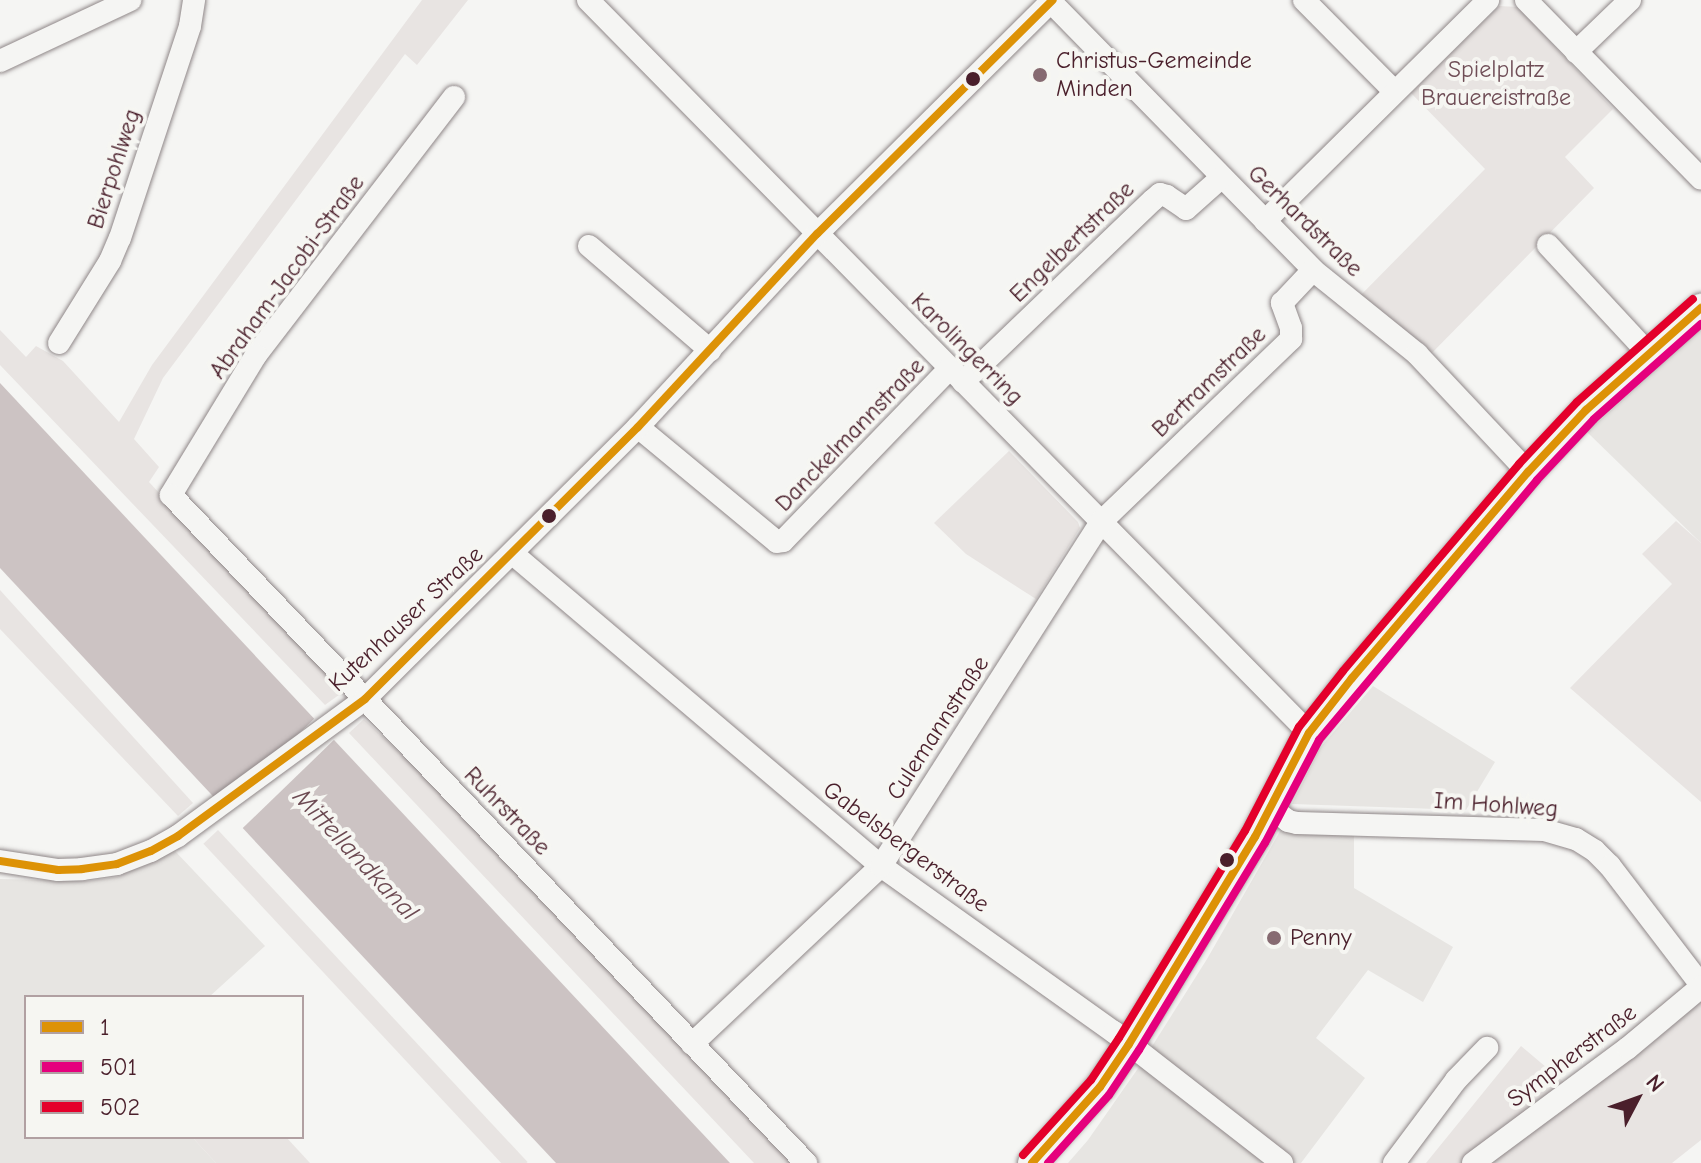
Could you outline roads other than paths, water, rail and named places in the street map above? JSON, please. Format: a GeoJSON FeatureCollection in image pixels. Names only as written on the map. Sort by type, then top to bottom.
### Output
{"type":"FeatureCollection","features":[{"type":"Feature","properties":{"kind":"main road"},"geometry":{"type":"LineString","coordinates":[[1032,1163],[1091,1098],[1129,1044],[1271,808],[1309,733],[1528,472],[1586,410],[1701,308]]}},
{"type":"Feature","properties":{"kind":"street"},"geometry":{"type":"LineString","coordinates":[[0,61],[130,0]]}},
{"type":"Feature","properties":{"kind":"street","name":"Bierpohlweg"},"geometry":{"type":"LineString","coordinates":[[59,343],[110,261],[120,238],[190,26],[194,0]]}},
{"type":"Feature","properties":{"kind":"street","name":"Karolingerring"},"geometry":{"type":"LineString","coordinates":[[588,0],[1309,733]]}},
{"type":"Feature","properties":{"kind":"street"},"geometry":{"type":"LineString","coordinates":[[1304,0],[1394,91]]}},
{"type":"Feature","properties":{"kind":"street"},"geometry":{"type":"LineString","coordinates":[[1265,221],[1488,0]]}},
{"type":"Feature","properties":{"kind":"street"},"geometry":{"type":"LineString","coordinates":[[1526,0],[1701,179]]}},
{"type":"Feature","properties":{"kind":"street"},"geometry":{"type":"LineString","coordinates":[[1576,52],[1630,0]]}},
{"type":"Feature","properties":{"kind":"street","name":"Kutenhauser Straße"},"geometry":{"type":"LineString","coordinates":[[0,861],[58,870],[102,867],[151,851],[190,828],[365,699],[638,427],[817,234],[1052,1]]}},
{"type":"Feature","properties":{"kind":"street","name":"Gerhardstraße"},"geometry":{"type":"LineString","coordinates":[[1052,1],[1313,270],[1417,354],[1528,472]]}},
{"type":"Feature","properties":{"kind":"street","name":"Abraham-Jacobi-Straße"},"geometry":{"type":"LineString","coordinates":[[171,495],[256,355],[454,97]]}},
{"type":"Feature","properties":{"kind":"street","name":"Engelbertstraße"},"geometry":{"type":"LineString","coordinates":[[957,375],[1160,194],[1186,209],[1222,177]]}},
{"type":"Feature","properties":{"kind":"street"},"geometry":{"type":"LineString","coordinates":[[1548,245],[1649,354]]}},
{"type":"Feature","properties":{"kind":"street"},"geometry":{"type":"LineString","coordinates":[[589,246],[710,350]]}},
{"type":"Feature","properties":{"kind":"street","name":"Bertramstraße"},"geometry":{"type":"LineString","coordinates":[[1101,522],[1291,339],[1291,328],[1282,303],[1313,270]]}},
{"type":"Feature","properties":{"kind":"street","name":"Danckelmannstraße"},"geometry":{"type":"LineString","coordinates":[[638,427],[777,542],[783,541],[957,375]]}},
{"type":"Feature","properties":{"kind":"street","name":"Ruhrstraße"},"geometry":{"type":"LineString","coordinates":[[171,495],[806,1163]]}},
{"type":"Feature","properties":{"kind":"street","name":"Culemannstraße"},"geometry":{"type":"LineString","coordinates":[[692,1044],[881,866],[1101,522]]}},
{"type":"Feature","properties":{"kind":"street","name":"Gabelsbergerstraße"},"geometry":{"type":"LineString","coordinates":[[513,554],[881,866],[1129,1044],[1282,1163]]}},
{"type":"Feature","properties":{"kind":"street","name":"Im Hohlweg"},"geometry":{"type":"LineString","coordinates":[[1271,808],[1288,821],[1297,823],[1544,830],[1576,839],[1595,851],[1610,866],[1701,986]]}},
{"type":"Feature","properties":{"kind":"street","name":"Sympherstraße"},"geometry":{"type":"LineString","coordinates":[[1473,1163],[1628,1048],[1701,986]]}},
{"type":"Feature","properties":{"kind":"street"},"geometry":{"type":"LineString","coordinates":[[1394,1163],[1456,1080],[1487,1048]]}},
{"type":"Feature","properties":{"kind":"water","name":"Mittellandkanal"},"geometry":{"type":"Polygon","coordinates":[[[0,383],[730,1163],[556,1163],[0,568],[0,383]]]}},
{"type":"Feature","properties":{"kind":"place","name":"Christus-Gemeinde Minden"},"geometry":{"type":"Point","coordinates":[1040,75]}},
{"type":"Feature","properties":{"kind":"place","name":"Penny"},"geometry":{"type":"Point","coordinates":[1274,938]}},
{"type":"Feature","properties":{"kind":"park label","name":"Spielplatz Brauereistraße"},"geometry":{"type":"Point","coordinates":[1496,84]}}]}
